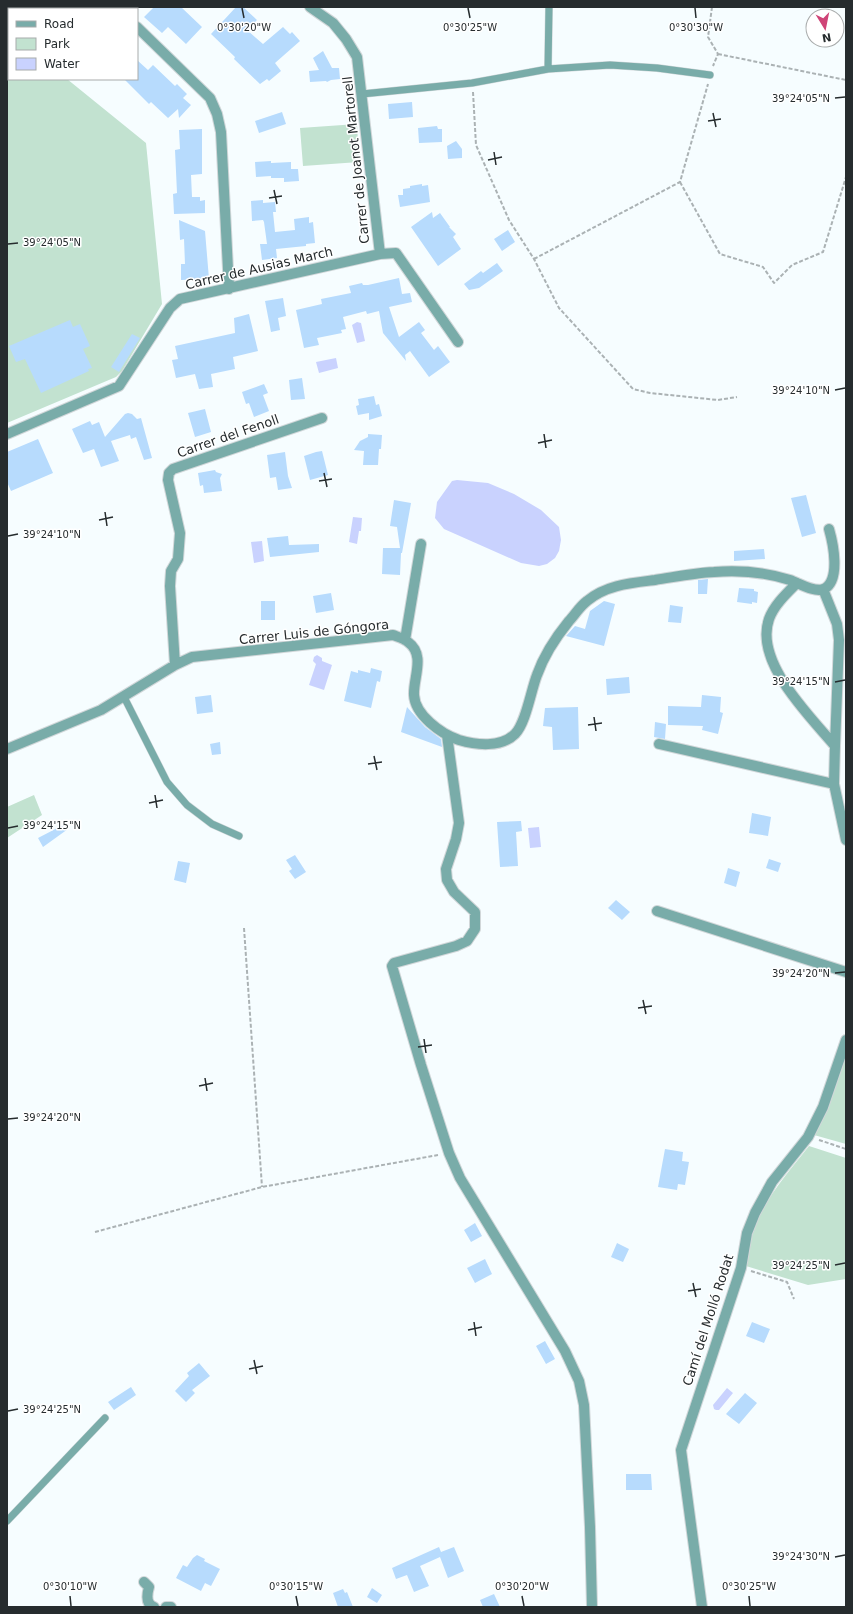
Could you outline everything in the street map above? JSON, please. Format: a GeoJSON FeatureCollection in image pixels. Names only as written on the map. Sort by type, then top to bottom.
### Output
{"type":"FeatureCollection","features":[{"type":"Feature","properties":{"kind":"street","name":"Carrer de Joanot Martorell"},"geometry":{"type":"LineString","coordinates":[[310,7],[333,23],[346,39],[357,58],[380,254],[396,254],[458,342]]}},
{"type":"Feature","properties":{"kind":"street"},"geometry":{"type":"LineString","coordinates":[[138,28],[210,98],[217,114],[221,132],[229,289]]}},
{"type":"Feature","properties":{"kind":"street","name":"Carrer de Ausias March"},"geometry":{"type":"LineString","coordinates":[[7,434],[119,386],[170,308],[180,300],[380,254]]}},
{"type":"Feature","properties":{"kind":"street","name":"Carrer del Fenoll"},"geometry":{"type":"LineString","coordinates":[[176,665],[170,586],[171,571],[178,559],[180,533],[168,480],[169,473],[173,468],[322,418]]}},
{"type":"Feature","properties":{"kind":"street"},"geometry":{"type":"LineString","coordinates":[[829,529],[833,543],[835,565],[830,584],[823,589],[838,624],[839,640],[834,784],[846,840]]}},
{"type":"Feature","properties":{"kind":"street"},"geometry":{"type":"LineString","coordinates":[[405,640],[421,544]]}},
{"type":"Feature","properties":{"kind":"street","name":"Carrer Luis de Góngora"},"geometry":{"type":"LineString","coordinates":[[7,749],[101,710],[192,657],[393,636],[405,640],[413,646],[417,654],[418,662],[414,696],[417,706],[422,714],[431,723],[448,735],[466,742],[487,744],[498,743],[515,734],[521,724],[537,674],[561,630],[588,600],[607,590],[637,581],[720,571],[746,571],[771,574],[812,588],[820,590],[823,589]]}},
{"type":"Feature","properties":{"kind":"street"},"geometry":{"type":"LineString","coordinates":[[797,583],[780,601],[769,617],[765,632],[766,644],[770,658],[781,678],[835,746]]}},
{"type":"Feature","properties":{"kind":"street"},"geometry":{"type":"LineString","coordinates":[[448,735],[448,747],[459,823],[456,839],[446,869],[447,880],[454,892],[475,912],[475,929],[467,941],[456,946],[405,959],[394,963],[392,966],[449,1153],[460,1178],[470,1197],[565,1351],[579,1381],[585,1419],[592,1607]]}},
{"type":"Feature","properties":{"kind":"street"},"geometry":{"type":"LineString","coordinates":[[660,744],[834,784]]}},
{"type":"Feature","properties":{"kind":"street"},"geometry":{"type":"LineString","coordinates":[[657,910],[846,972]]}},
{"type":"Feature","properties":{"kind":"street","name":"Camí del Molló Rodat"},"geometry":{"type":"LineString","coordinates":[[702,1607],[681,1450],[741,1268],[747,1233],[755,1213],[772,1182],[808,1137],[823,1107],[846,1040]]}},
{"type":"Feature","properties":{"kind":"street"},"geometry":{"type":"LineString","coordinates":[[144,1582],[149,1587],[146,1595],[148,1602],[154,1607]]}},
{"type":"Feature","properties":{"kind":"street"},"geometry":{"type":"LineString","coordinates":[[166,1607],[171,1607]]}},
{"type":"Feature","properties":{"kind":"lane"},"geometry":{"type":"LineString","coordinates":[[548,69],[549,7]]}},
{"type":"Feature","properties":{"kind":"lane"},"geometry":{"type":"LineString","coordinates":[[362,94],[472,83],[548,69],[610,66],[656,68],[710,75]]}},
{"type":"Feature","properties":{"kind":"lane"},"geometry":{"type":"LineString","coordinates":[[124,697],[167,782],[187,805],[212,824],[239,836]]}},
{"type":"Feature","properties":{"kind":"lane"},"geometry":{"type":"LineString","coordinates":[[7,1521],[105,1418]]}},
{"type":"Feature","properties":{"kind":"path"},"geometry":{"type":"LineString","coordinates":[[712,7],[708,37],[718,54],[846,80]]}},
{"type":"Feature","properties":{"kind":"path"},"geometry":{"type":"LineString","coordinates":[[718,54],[710,75],[680,182],[720,254],[763,267],[774,283],[792,265],[823,252],[846,177]]}},
{"type":"Feature","properties":{"kind":"path"},"geometry":{"type":"LineString","coordinates":[[472,83],[476,145],[509,220],[534,260],[559,308],[632,389],[650,393],[718,400],[737,397]]}},
{"type":"Feature","properties":{"kind":"path"},"geometry":{"type":"LineString","coordinates":[[534,260],[680,182]]}},
{"type":"Feature","properties":{"kind":"path"},"geometry":{"type":"LineString","coordinates":[[244,928],[262,1187]]}},
{"type":"Feature","properties":{"kind":"path"},"geometry":{"type":"LineString","coordinates":[[808,1137],[846,1149]]}},
{"type":"Feature","properties":{"kind":"path"},"geometry":{"type":"LineString","coordinates":[[95,1232],[262,1187],[449,1153]]}},
{"type":"Feature","properties":{"kind":"path"},"geometry":{"type":"LineString","coordinates":[[741,1268],[787,1282],[794,1299]]}},
{"type":"Feature","properties":{"kind":"green space"},"geometry":{"type":"Polygon","coordinates":[[[7,30],[8,80],[68,80],[146,143],[162,304],[122,371],[116,377],[7,423],[7,30]]]}},
{"type":"Feature","properties":{"kind":"green space"},"geometry":{"type":"Polygon","coordinates":[[[357,124],[359,162],[303,166],[300,128],[357,124]]]}},
{"type":"Feature","properties":{"kind":"green space"},"geometry":{"type":"Polygon","coordinates":[[[34,795],[42,815],[7,838],[7,807],[34,795]]]}},
{"type":"Feature","properties":{"kind":"green space"},"geometry":{"type":"Polygon","coordinates":[[[846,1051],[846,1144],[814,1135],[846,1051]]]}},
{"type":"Feature","properties":{"kind":"green space"},"geometry":{"type":"Polygon","coordinates":[[[809,1146],[846,1158],[846,1279],[808,1285],[746,1266],[752,1233],[763,1209],[777,1187],[809,1146]]]}},
{"type":"Feature","properties":{"kind":"water"},"geometry":{"type":"Polygon","coordinates":[[[357,322],[361,323],[365,341],[357,343],[352,325],[357,322]]]}},
{"type":"Feature","properties":{"kind":"water"},"geometry":{"type":"Polygon","coordinates":[[[336,358],[338,368],[319,373],[316,362],[336,358]]]}},
{"type":"Feature","properties":{"kind":"water"},"geometry":{"type":"Polygon","coordinates":[[[457,480],[488,483],[514,494],[541,510],[559,527],[561,540],[559,551],[555,558],[547,564],[539,566],[521,563],[444,529],[435,518],[437,502],[452,481],[457,480]]]}},
{"type":"Feature","properties":{"kind":"water"},"geometry":{"type":"Polygon","coordinates":[[[353,517],[362,518],[361,531],[359,531],[357,544],[349,542],[353,517]]]}},
{"type":"Feature","properties":{"kind":"water"},"geometry":{"type":"Polygon","coordinates":[[[262,541],[264,561],[254,563],[251,542],[262,541]]]}},
{"type":"Feature","properties":{"kind":"water"},"geometry":{"type":"Polygon","coordinates":[[[317,655],[322,658],[322,661],[332,665],[324,690],[309,685],[316,664],[313,661],[314,657],[317,655]]]}},
{"type":"Feature","properties":{"kind":"water"},"geometry":{"type":"Polygon","coordinates":[[[539,827],[541,847],[530,848],[528,828],[539,827]]]}},
{"type":"Feature","properties":{"kind":"water"},"geometry":{"type":"Polygon","coordinates":[[[727,1388],[733,1393],[719,1410],[714,1409],[713,1405],[727,1388]]]}},
{"type":"Feature","properties":{"kind":"building"},"geometry":{"type":"Polygon","coordinates":[[[154,7],[181,7],[202,27],[186,44],[168,27],[162,33],[144,17],[154,7]]]}},
{"type":"Feature","properties":{"kind":"building"},"geometry":{"type":"Polygon","coordinates":[[[236,7],[243,7],[257,20],[247,30],[263,44],[283,27],[290,34],[292,32],[300,41],[275,63],[281,71],[269,81],[267,79],[260,84],[211,34],[236,7]]]}},
{"type":"Feature","properties":{"kind":"building"},"geometry":{"type":"Polygon","coordinates":[[[323,51],[332,68],[339,68],[340,79],[327,82],[310,82],[309,71],[319,70],[313,58],[323,51]]]}},
{"type":"Feature","properties":{"kind":"building"},"geometry":{"type":"Polygon","coordinates":[[[138,61],[148,70],[153,65],[175,86],[177,84],[187,94],[183,98],[191,105],[179,118],[178,109],[168,118],[151,102],[149,104],[125,80],[138,80],[138,61]]]}},
{"type":"Feature","properties":{"kind":"building"},"geometry":{"type":"Polygon","coordinates":[[[412,102],[413,117],[389,119],[388,104],[412,102]]]}},
{"type":"Feature","properties":{"kind":"building"},"geometry":{"type":"Polygon","coordinates":[[[282,112],[286,124],[259,133],[255,121],[282,112]]]}},
{"type":"Feature","properties":{"kind":"building"},"geometry":{"type":"Polygon","coordinates":[[[437,126],[438,129],[442,129],[442,142],[419,143],[418,128],[437,126]]]}},
{"type":"Feature","properties":{"kind":"building"},"geometry":{"type":"Polygon","coordinates":[[[202,129],[202,174],[191,175],[192,197],[200,197],[200,201],[205,200],[205,213],[174,214],[173,194],[177,193],[175,150],[180,149],[179,130],[202,129]]]}},
{"type":"Feature","properties":{"kind":"building"},"geometry":{"type":"Polygon","coordinates":[[[456,141],[462,149],[462,158],[448,159],[447,146],[456,141]]]}},
{"type":"Feature","properties":{"kind":"building"},"geometry":{"type":"Polygon","coordinates":[[[271,161],[271,163],[291,162],[291,169],[298,169],[299,181],[284,182],[284,178],[271,178],[271,176],[256,177],[255,162],[271,161]]]}},
{"type":"Feature","properties":{"kind":"building"},"geometry":{"type":"Polygon","coordinates":[[[422,184],[422,186],[428,185],[430,202],[400,207],[398,195],[403,195],[403,189],[422,184]]]}},
{"type":"Feature","properties":{"kind":"building"},"geometry":{"type":"Polygon","coordinates":[[[263,200],[263,203],[275,202],[276,212],[273,212],[275,232],[295,230],[294,219],[309,217],[309,223],[313,222],[315,243],[306,244],[306,246],[276,249],[277,258],[262,260],[260,244],[267,244],[264,222],[263,220],[252,221],[251,201],[263,200]]]}},
{"type":"Feature","properties":{"kind":"building"},"geometry":{"type":"Polygon","coordinates":[[[432,212],[433,218],[440,213],[449,227],[456,234],[453,237],[461,249],[438,266],[411,227],[432,212]]]}},
{"type":"Feature","properties":{"kind":"building"},"geometry":{"type":"Polygon","coordinates":[[[179,220],[205,231],[209,279],[181,280],[181,264],[185,264],[184,239],[180,240],[179,220]]]}},
{"type":"Feature","properties":{"kind":"building"},"geometry":{"type":"Polygon","coordinates":[[[508,230],[515,242],[502,251],[494,239],[508,230]]]}},
{"type":"Feature","properties":{"kind":"building"},"geometry":{"type":"Polygon","coordinates":[[[497,263],[503,271],[479,288],[469,290],[464,284],[481,271],[483,273],[497,263]]]}},
{"type":"Feature","properties":{"kind":"building"},"geometry":{"type":"Polygon","coordinates":[[[399,278],[402,294],[410,293],[412,302],[389,307],[399,337],[419,322],[425,330],[421,333],[434,350],[438,346],[450,362],[429,377],[410,351],[405,355],[406,361],[383,333],[379,311],[367,314],[366,311],[343,317],[346,329],[341,330],[342,333],[317,338],[319,345],[304,348],[296,310],[322,304],[321,299],[351,293],[349,286],[362,283],[363,285],[368,285],[399,278]]]}},
{"type":"Feature","properties":{"kind":"building"},"geometry":{"type":"Polygon","coordinates":[[[283,298],[286,316],[278,318],[280,330],[271,332],[265,301],[283,298]]]}},
{"type":"Feature","properties":{"kind":"building"},"geometry":{"type":"Polygon","coordinates":[[[249,314],[258,351],[233,357],[235,369],[211,374],[213,387],[199,389],[195,374],[176,378],[172,360],[178,359],[175,346],[235,333],[234,318],[249,314]]]}},
{"type":"Feature","properties":{"kind":"building"},"geometry":{"type":"Polygon","coordinates":[[[70,320],[73,327],[80,324],[90,346],[83,349],[92,368],[88,369],[89,371],[41,393],[25,359],[16,362],[9,346],[70,320]]]}},
{"type":"Feature","properties":{"kind":"building"},"geometry":{"type":"Polygon","coordinates":[[[132,334],[140,338],[119,372],[111,367],[132,334]]]}},
{"type":"Feature","properties":{"kind":"building"},"geometry":{"type":"Polygon","coordinates":[[[302,378],[305,399],[291,400],[289,380],[302,378]]]}},
{"type":"Feature","properties":{"kind":"building"},"geometry":{"type":"Polygon","coordinates":[[[264,384],[268,393],[263,395],[269,411],[254,417],[249,403],[246,404],[242,392],[264,384]]]}},
{"type":"Feature","properties":{"kind":"building"},"geometry":{"type":"Polygon","coordinates":[[[374,396],[376,405],[379,404],[382,416],[369,420],[369,413],[358,415],[356,406],[359,405],[358,399],[374,396]]]}},
{"type":"Feature","properties":{"kind":"building"},"geometry":{"type":"Polygon","coordinates":[[[205,409],[211,432],[195,437],[188,413],[205,409]]]}},
{"type":"Feature","properties":{"kind":"building"},"geometry":{"type":"Polygon","coordinates":[[[125,414],[132,414],[137,419],[141,418],[152,458],[144,460],[136,437],[131,439],[130,435],[111,441],[119,461],[101,467],[94,449],[83,453],[72,429],[90,421],[92,425],[99,422],[105,437],[125,414]]]}},
{"type":"Feature","properties":{"kind":"building"},"geometry":{"type":"Polygon","coordinates":[[[368,434],[382,435],[378,465],[363,465],[364,451],[354,450],[360,441],[368,437],[368,434]]]}},
{"type":"Feature","properties":{"kind":"building"},"geometry":{"type":"Polygon","coordinates":[[[38,439],[53,473],[11,491],[7,482],[7,452],[38,439]]]}},
{"type":"Feature","properties":{"kind":"building"},"geometry":{"type":"Polygon","coordinates":[[[322,451],[328,475],[310,480],[304,456],[322,451]]]}},
{"type":"Feature","properties":{"kind":"building"},"geometry":{"type":"Polygon","coordinates":[[[285,452],[288,476],[292,488],[278,490],[276,477],[270,478],[267,455],[285,452]]]}},
{"type":"Feature","properties":{"kind":"building"},"geometry":{"type":"Polygon","coordinates":[[[215,470],[216,472],[222,474],[220,478],[222,491],[204,493],[203,485],[200,486],[198,473],[215,470]]]}},
{"type":"Feature","properties":{"kind":"building"},"geometry":{"type":"Polygon","coordinates":[[[806,495],[816,533],[802,537],[791,498],[806,495]]]}},
{"type":"Feature","properties":{"kind":"building"},"geometry":{"type":"Polygon","coordinates":[[[394,500],[411,503],[401,553],[400,575],[382,574],[383,548],[400,548],[397,527],[390,526],[394,500]]]}},
{"type":"Feature","properties":{"kind":"building"},"geometry":{"type":"Polygon","coordinates":[[[288,536],[289,545],[319,544],[319,552],[270,557],[267,538],[288,536]]]}},
{"type":"Feature","properties":{"kind":"building"},"geometry":{"type":"Polygon","coordinates":[[[764,549],[765,559],[734,561],[734,551],[764,549]]]}},
{"type":"Feature","properties":{"kind":"building"},"geometry":{"type":"Polygon","coordinates":[[[708,579],[707,594],[698,594],[698,580],[708,579]]]}},
{"type":"Feature","properties":{"kind":"building"},"geometry":{"type":"Polygon","coordinates":[[[739,588],[754,589],[754,591],[758,592],[757,603],[752,602],[752,604],[737,602],[739,588]]]}},
{"type":"Feature","properties":{"kind":"building"},"geometry":{"type":"Polygon","coordinates":[[[331,593],[334,610],[316,613],[313,596],[331,593]]]}},
{"type":"Feature","properties":{"kind":"building"},"geometry":{"type":"Polygon","coordinates":[[[261,601],[275,601],[275,620],[261,620],[261,601]]]}},
{"type":"Feature","properties":{"kind":"building"},"geometry":{"type":"Polygon","coordinates":[[[604,601],[615,604],[604,646],[566,636],[575,626],[585,629],[590,611],[604,601]]]}},
{"type":"Feature","properties":{"kind":"building"},"geometry":{"type":"Polygon","coordinates":[[[670,605],[683,607],[681,623],[668,622],[670,605]]]}},
{"type":"Feature","properties":{"kind":"building"},"geometry":{"type":"Polygon","coordinates":[[[371,668],[382,671],[380,682],[377,681],[371,708],[344,701],[351,671],[358,673],[358,670],[370,673],[371,668]]]}},
{"type":"Feature","properties":{"kind":"building"},"geometry":{"type":"Polygon","coordinates":[[[629,677],[630,693],[607,695],[606,679],[629,677]]]}},
{"type":"Feature","properties":{"kind":"building"},"geometry":{"type":"Polygon","coordinates":[[[211,695],[213,712],[197,714],[195,697],[211,695]]]}},
{"type":"Feature","properties":{"kind":"building"},"geometry":{"type":"Polygon","coordinates":[[[702,695],[721,697],[720,712],[723,713],[718,734],[702,730],[703,726],[668,725],[668,706],[701,707],[702,695]]]}},
{"type":"Feature","properties":{"kind":"building"},"geometry":{"type":"Polygon","coordinates":[[[407,707],[425,727],[441,739],[442,747],[401,732],[407,707]]]}},
{"type":"Feature","properties":{"kind":"building"},"geometry":{"type":"Polygon","coordinates":[[[578,707],[579,749],[553,750],[552,727],[543,726],[545,708],[578,707]]]}},
{"type":"Feature","properties":{"kind":"building"},"geometry":{"type":"Polygon","coordinates":[[[655,722],[666,724],[665,739],[654,737],[655,722]]]}},
{"type":"Feature","properties":{"kind":"building"},"geometry":{"type":"Polygon","coordinates":[[[220,742],[221,754],[212,755],[210,744],[220,742]]]}},
{"type":"Feature","properties":{"kind":"building"},"geometry":{"type":"Polygon","coordinates":[[[752,813],[771,817],[768,836],[749,833],[752,813]]]}},
{"type":"Feature","properties":{"kind":"building"},"geometry":{"type":"Polygon","coordinates":[[[521,821],[522,831],[516,832],[518,866],[500,867],[497,822],[521,821]]]}},
{"type":"Feature","properties":{"kind":"building"},"geometry":{"type":"Polygon","coordinates":[[[65,824],[68,829],[43,847],[38,838],[65,824]]]}},
{"type":"Feature","properties":{"kind":"building"},"geometry":{"type":"Polygon","coordinates":[[[295,855],[306,872],[295,879],[289,871],[292,869],[286,860],[295,855]]]}},
{"type":"Feature","properties":{"kind":"building"},"geometry":{"type":"Polygon","coordinates":[[[769,859],[781,863],[778,872],[766,868],[769,859]]]}},
{"type":"Feature","properties":{"kind":"building"},"geometry":{"type":"Polygon","coordinates":[[[178,861],[190,863],[186,883],[174,880],[178,861]]]}},
{"type":"Feature","properties":{"kind":"building"},"geometry":{"type":"Polygon","coordinates":[[[728,868],[740,872],[736,887],[724,883],[728,868]]]}},
{"type":"Feature","properties":{"kind":"building"},"geometry":{"type":"Polygon","coordinates":[[[616,900],[630,912],[622,920],[608,908],[616,900]]]}},
{"type":"Feature","properties":{"kind":"building"},"geometry":{"type":"Polygon","coordinates":[[[665,1149],[683,1152],[682,1161],[689,1162],[685,1185],[678,1184],[677,1190],[658,1187],[665,1149]]]}},
{"type":"Feature","properties":{"kind":"building"},"geometry":{"type":"Polygon","coordinates":[[[475,1223],[482,1236],[471,1242],[464,1230],[475,1223]]]}},
{"type":"Feature","properties":{"kind":"building"},"geometry":{"type":"Polygon","coordinates":[[[617,1243],[629,1249],[623,1262],[611,1257],[617,1243]]]}},
{"type":"Feature","properties":{"kind":"building"},"geometry":{"type":"Polygon","coordinates":[[[485,1259],[492,1274],[475,1283],[467,1268],[485,1259]]]}},
{"type":"Feature","properties":{"kind":"building"},"geometry":{"type":"Polygon","coordinates":[[[752,1322],[770,1329],[764,1343],[746,1336],[752,1322]]]}},
{"type":"Feature","properties":{"kind":"building"},"geometry":{"type":"Polygon","coordinates":[[[545,1341],[555,1359],[546,1364],[536,1346],[545,1341]]]}},
{"type":"Feature","properties":{"kind":"building"},"geometry":{"type":"Polygon","coordinates":[[[199,1363],[210,1376],[192,1390],[195,1393],[186,1402],[175,1391],[189,1376],[187,1373],[199,1363]]]}},
{"type":"Feature","properties":{"kind":"building"},"geometry":{"type":"Polygon","coordinates":[[[131,1387],[136,1395],[114,1410],[108,1402],[131,1387]]]}},
{"type":"Feature","properties":{"kind":"building"},"geometry":{"type":"Polygon","coordinates":[[[745,1393],[757,1403],[739,1424],[726,1414],[745,1393]]]}},
{"type":"Feature","properties":{"kind":"building"},"geometry":{"type":"Polygon","coordinates":[[[626,1474],[651,1474],[652,1490],[626,1490],[626,1474]]]}},
{"type":"Feature","properties":{"kind":"building"},"geometry":{"type":"Polygon","coordinates":[[[439,1547],[441,1552],[454,1547],[464,1571],[448,1578],[440,1557],[420,1566],[429,1586],[414,1592],[407,1575],[396,1579],[392,1568],[439,1547]]]}},
{"type":"Feature","properties":{"kind":"building"},"geometry":{"type":"Polygon","coordinates":[[[197,1555],[205,1559],[204,1561],[220,1569],[211,1586],[205,1583],[201,1591],[176,1578],[183,1565],[187,1567],[197,1555]]]}},
{"type":"Feature","properties":{"kind":"building"},"geometry":{"type":"Polygon","coordinates":[[[372,1588],[382,1595],[377,1603],[367,1597],[372,1588]]]}},
{"type":"Feature","properties":{"kind":"building"},"geometry":{"type":"Polygon","coordinates":[[[343,1589],[345,1593],[347,1592],[353,1607],[338,1607],[333,1593],[343,1589]]]}},
{"type":"Feature","properties":{"kind":"building"},"geometry":{"type":"Polygon","coordinates":[[[494,1594],[500,1607],[483,1607],[480,1600],[494,1594]]]}}]}
